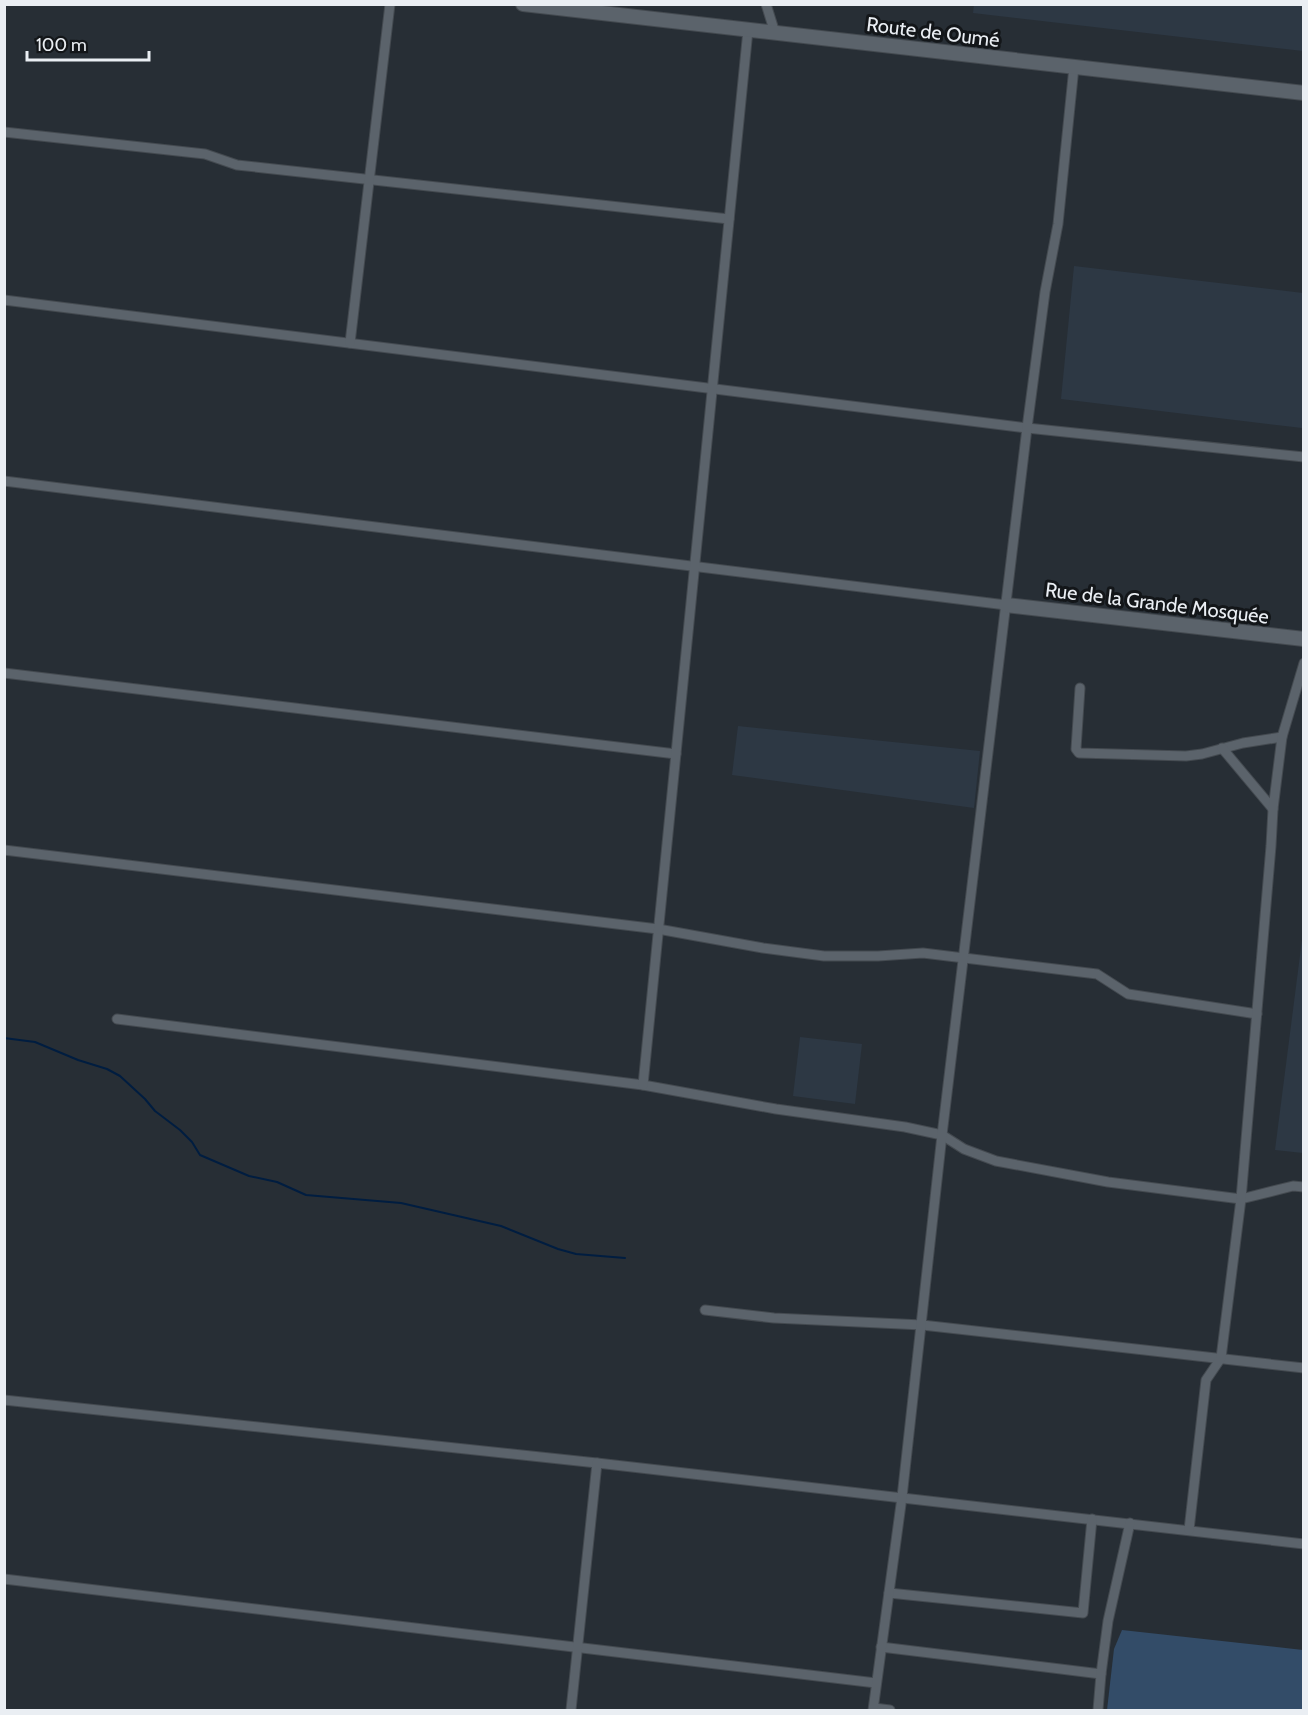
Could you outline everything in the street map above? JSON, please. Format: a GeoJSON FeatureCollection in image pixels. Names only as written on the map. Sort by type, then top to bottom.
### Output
{"type":"FeatureCollection","features":[{"type":"Feature","properties":{"kind":"street"},"geometry":{"type":"LineString","coordinates":[[350,343],[390,4]]}},
{"type":"Feature","properties":{"kind":"street","name":"Route de Oumé"},"geometry":{"type":"LineString","coordinates":[[523,4],[1304,93]]}},
{"type":"Feature","properties":{"kind":"street"},"geometry":{"type":"LineString","coordinates":[[766,4],[775,33]]}},
{"type":"Feature","properties":{"kind":"street"},"geometry":{"type":"LineString","coordinates":[[642,1085],[748,30]]}},
{"type":"Feature","properties":{"kind":"street"},"geometry":{"type":"LineString","coordinates":[[890,1710],[873,1709],[902,1497],[942,1135],[1027,428],[1045,292],[1058,224],[1074,67]]}},
{"type":"Feature","properties":{"kind":"street"},"geometry":{"type":"LineString","coordinates":[[4,132],[205,154],[237,165],[729,219]]}},
{"type":"Feature","properties":{"kind":"street"},"geometry":{"type":"LineString","coordinates":[[4,300],[1027,428],[1304,457]]}},
{"type":"Feature","properties":{"kind":"street"},"geometry":{"type":"LineString","coordinates":[[4,481],[1006,605]]}},
{"type":"Feature","properties":{"kind":"street","name":"Rue de la Grande Mosquée"},"geometry":{"type":"LineString","coordinates":[[1006,605],[1304,639]]}},
{"type":"Feature","properties":{"kind":"street"},"geometry":{"type":"LineString","coordinates":[[1189,1530],[1206,1380],[1221,1358],[1241,1199],[1273,809],[1282,737],[1304,663]]}},
{"type":"Feature","properties":{"kind":"street"},"geometry":{"type":"LineString","coordinates":[[4,673],[676,754]]}},
{"type":"Feature","properties":{"kind":"street"},"geometry":{"type":"LineString","coordinates":[[1080,688],[1076,749],[1079,753],[1185,756],[1202,754],[1243,742],[1282,737]]}},
{"type":"Feature","properties":{"kind":"street"},"geometry":{"type":"LineString","coordinates":[[1222,748],[1273,809]]}},
{"type":"Feature","properties":{"kind":"street"},"geometry":{"type":"LineString","coordinates":[[4,850],[658,929],[762,948],[824,956],[924,953],[1097,974],[1128,994],[1257,1014]]}},
{"type":"Feature","properties":{"kind":"street"},"geometry":{"type":"LineString","coordinates":[[117,1018],[642,1085],[776,1109],[905,1127],[942,1135],[964,1149],[996,1161],[1108,1182],[1241,1199],[1293,1186],[1304,1187]]}},
{"type":"Feature","properties":{"kind":"street"},"geometry":{"type":"LineString","coordinates":[[705,1310],[774,1318],[922,1325],[1304,1368]]}},
{"type":"Feature","properties":{"kind":"street"},"geometry":{"type":"LineString","coordinates":[[4,1400],[597,1463],[1304,1544]]}},
{"type":"Feature","properties":{"kind":"street"},"geometry":{"type":"LineString","coordinates":[[571,1710],[597,1463]]}},
{"type":"Feature","properties":{"kind":"street"},"geometry":{"type":"LineString","coordinates":[[889,1593],[1083,1613],[1092,1519]]}},
{"type":"Feature","properties":{"kind":"street"},"geometry":{"type":"LineString","coordinates":[[1098,1710],[1108,1621],[1130,1523]]}},
{"type":"Feature","properties":{"kind":"street"},"geometry":{"type":"LineString","coordinates":[[4,1579],[876,1683]]}},
{"type":"Feature","properties":{"kind":"street"},"geometry":{"type":"LineString","coordinates":[[881,1647],[1101,1674]]}},
{"type":"Feature","properties":{"kind":"shaded area"},"geometry":{"type":"Polygon","coordinates":[[[974,4],[1303,5],[1303,51],[973,13],[974,4]]]}},
{"type":"Feature","properties":{"kind":"shaded area"},"geometry":{"type":"Polygon","coordinates":[[[1074,266],[1303,293],[1304,415],[1302,428],[1061,399],[1074,266]]]}},
{"type":"Feature","properties":{"kind":"shaded area"},"geometry":{"type":"Polygon","coordinates":[[[738,726],[980,751],[974,808],[732,775],[738,726]]]}},
{"type":"Feature","properties":{"kind":"shaded area"},"geometry":{"type":"Polygon","coordinates":[[[1303,932],[1303,1153],[1275,1150],[1303,932]]]}},
{"type":"Feature","properties":{"kind":"shaded area"},"geometry":{"type":"Polygon","coordinates":[[[800,1037],[862,1044],[855,1104],[793,1096],[800,1037]]]}},
{"type":"Feature","properties":{"kind":"shaded area"},"geometry":{"type":"Polygon","coordinates":[[[1122,1630],[1303,1650],[1303,1710],[1107,1710],[1114,1649],[1122,1630]]]}},
{"type":"Feature","properties":{"kind":"waterway"},"geometry":{"type":"LineString","coordinates":[[4,1038],[35,1042],[120,1076],[155,1111],[180,1130],[192,1142],[200,1155],[249,1176],[277,1182],[306,1195],[401,1203],[501,1226],[576,1254],[625,1258]]}}]}
